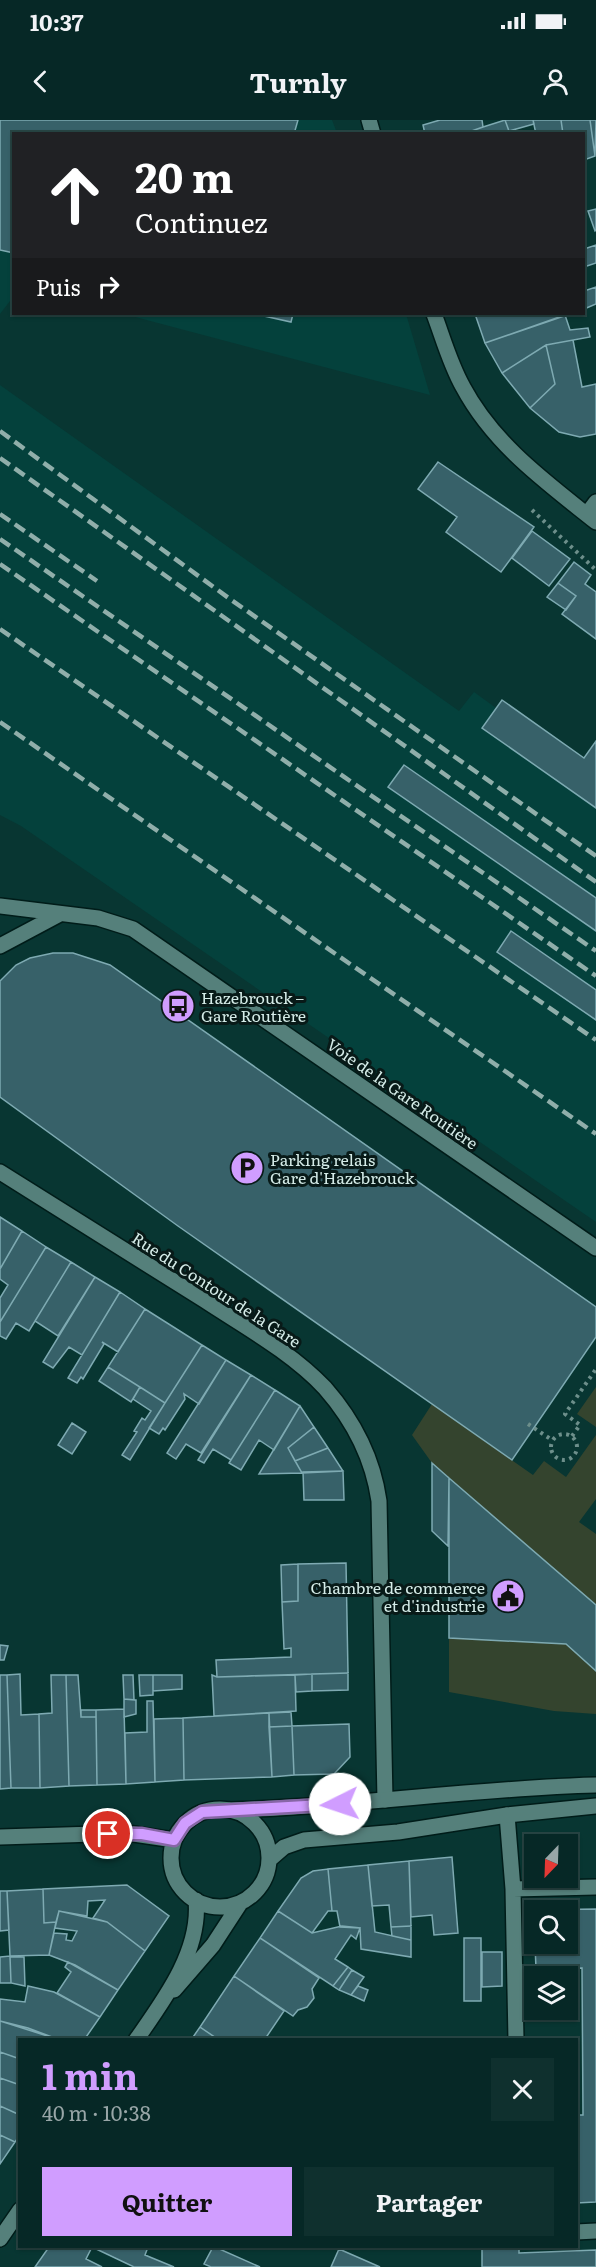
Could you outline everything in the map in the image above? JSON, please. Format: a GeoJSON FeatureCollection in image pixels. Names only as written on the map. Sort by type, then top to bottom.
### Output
{"type":"FeatureCollection","features":[{"type":"Feature","properties":{"kind":"main road"},"geometry":{"type":"LineString","coordinates":[[434,315],[463,387],[487,423],[519,459],[593,513]]}},
{"type":"Feature","properties":{"kind":"main road","name":"Voie de la Gare Routière"},"geometry":{"type":"LineString","coordinates":[[0,906],[109,920],[144,936],[596,1248]]}},
{"type":"Feature","properties":{"kind":"main road"},"geometry":{"type":"LineString","coordinates":[[0,946],[60,914]]}},
{"type":"Feature","properties":{"kind":"main road","name":"Rue du Contour de la Gare"},"geometry":{"type":"LineString","coordinates":[[0,1172],[264,1339],[313,1377],[348,1419],[373,1469],[379,1501],[385,1800]]}},
{"type":"Feature","properties":{"kind":"main road"},"geometry":{"type":"LineString","coordinates":[[229,1810],[242,1814],[258,1827],[265,1839],[269,1860],[262,1882],[255,1892],[241,1902],[226,1906],[211,1906],[196,1900],[185,1892],[174,1874],[171,1854],[174,1840],[185,1823],[196,1815],[216,1809],[385,1800],[484,1790],[596,1785]]}},
{"type":"Feature","properties":{"kind":"main road"},"geometry":{"type":"LineString","coordinates":[[269,1860],[284,1847],[304,1840],[398,1832],[507,1815],[596,1806]]}},
{"type":"Feature","properties":{"kind":"main road"},"geometry":{"type":"LineString","coordinates":[[507,1815],[513,1889],[516,2038]]}},
{"type":"Feature","properties":{"kind":"main road"},"geometry":{"type":"LineString","coordinates":[[0,1838],[127,1833],[174,1840]]}},
{"type":"Feature","properties":{"kind":"main road"},"geometry":{"type":"LineString","coordinates":[[513,1889],[596,1887]]}},
{"type":"Feature","properties":{"kind":"main road"},"geometry":{"type":"LineString","coordinates":[[137,2038],[161,2003],[193,1939],[197,1921],[196,1900]]}},
{"type":"Feature","properties":{"kind":"main road"},"geometry":{"type":"LineString","coordinates":[[161,2003],[213,1945],[241,1902]]}},
{"type":"Feature","properties":{"kind":"main road"},"geometry":{"type":"LineString","coordinates":[[0,2239],[18,2213]]}},
{"type":"Feature","properties":{"kind":"main road"},"geometry":{"type":"LineString","coordinates":[[578,2232],[596,2232]]}},
{"type":"Feature","properties":{"kind":"path"},"geometry":{"type":"LineString","coordinates":[[572,1436],[580,1425],[565,1414],[596,1369]]}},
{"type":"Feature","properties":{"kind":"path"},"geometry":{"type":"LineString","coordinates":[[528,1424],[552,1440]]}},
{"type":"Feature","properties":{"kind":"path"},"geometry":{"type":"LineString","coordinates":[[563,1433],[572,1436],[577,1448],[573,1456],[566,1460],[554,1456],[550,1449],[552,1440],[563,1433]]}},
{"type":"Feature","properties":{"kind":"shaded area"},"geometry":{"type":"Polygon","coordinates":[[[0,120],[332,120],[337,132],[12,132],[12,298],[0,314],[0,120]]]}},
{"type":"Feature","properties":{"kind":"shaded area"},"geometry":{"type":"Polygon","coordinates":[[[128,315],[406,315],[430,395],[128,315]]]}},
{"type":"Feature","properties":{"kind":"shaded area"},"geometry":{"type":"Polygon","coordinates":[[[0,385],[459,711],[474,692],[496,708],[482,728],[596,807],[596,1222],[21,826],[0,815],[0,385]]]}},
{"type":"Feature","properties":{"kind":"shaded area"},"geometry":{"type":"Polygon","coordinates":[[[596,1387],[596,1427],[577,1414],[596,1387]]]}},
{"type":"Feature","properties":{"kind":"shaded area"},"geometry":{"type":"Polygon","coordinates":[[[432,1404],[533,1475],[544,1461],[566,1477],[596,1435],[596,1499],[579,1522],[596,1534],[596,1605],[432,1463],[412,1435],[432,1404]]]}},
{"type":"Feature","properties":{"kind":"shaded area"},"geometry":{"type":"Polygon","coordinates":[[[449,1638],[566,1644],[596,1671],[596,1714],[554,1711],[449,1692],[449,1638]]]}},
{"type":"Feature","properties":{"kind":"building"},"geometry":{"type":"Polygon","coordinates":[[[0,120],[298,120],[295,132],[12,132],[12,253],[0,250],[0,120]]]}},
{"type":"Feature","properties":{"kind":"building"},"geometry":{"type":"Polygon","coordinates":[[[440,120],[482,120],[483,127],[469,132],[425,132],[423,125],[440,120]]]}},
{"type":"Feature","properties":{"kind":"building"},"geometry":{"type":"Polygon","coordinates":[[[505,120],[533,120],[534,124],[509,131],[505,120]]]}},
{"type":"Feature","properties":{"kind":"building"},"geometry":{"type":"Polygon","coordinates":[[[505,120],[509,132],[469,132],[505,120]]]}},
{"type":"Feature","properties":{"kind":"building"},"geometry":{"type":"Polygon","coordinates":[[[533,120],[561,120],[563,132],[536,132],[533,120]]]}},
{"type":"Feature","properties":{"kind":"building"},"geometry":{"type":"Polygon","coordinates":[[[561,120],[590,120],[595,156],[585,160],[585,132],[563,132],[561,120]]]}},
{"type":"Feature","properties":{"kind":"building"},"geometry":{"type":"Polygon","coordinates":[[[590,120],[596,120],[595,156],[590,120]]]}},
{"type":"Feature","properties":{"kind":"building"},"geometry":{"type":"Polygon","coordinates":[[[596,209],[596,230],[595,231],[588,211],[596,209]]]}},
{"type":"Feature","properties":{"kind":"building"},"geometry":{"type":"Polygon","coordinates":[[[596,245],[596,263],[585,267],[585,249],[596,245]]]}},
{"type":"Feature","properties":{"kind":"building"},"geometry":{"type":"Polygon","coordinates":[[[596,287],[596,304],[585,309],[585,291],[596,287]]]}},
{"type":"Feature","properties":{"kind":"building"},"geometry":{"type":"Polygon","coordinates":[[[260,315],[293,315],[291,322],[260,315]]]}},
{"type":"Feature","properties":{"kind":"building"},"geometry":{"type":"Polygon","coordinates":[[[475,315],[567,315],[485,343],[475,315]]]}},
{"type":"Feature","properties":{"kind":"building"},"geometry":{"type":"Polygon","coordinates":[[[565,315],[570,330],[588,328],[590,337],[546,345],[502,373],[485,343],[565,315]]]}},
{"type":"Feature","properties":{"kind":"building"},"geometry":{"type":"Polygon","coordinates":[[[573,340],[582,387],[596,384],[596,434],[580,437],[559,432],[530,408],[555,384],[546,345],[573,340]]]}},
{"type":"Feature","properties":{"kind":"building"},"geometry":{"type":"Polygon","coordinates":[[[546,345],[555,384],[530,408],[502,373],[546,345]]]}},
{"type":"Feature","properties":{"kind":"building"},"geometry":{"type":"Polygon","coordinates":[[[438,462],[534,527],[501,572],[446,532],[457,517],[418,489],[438,462]]]}},
{"type":"Feature","properties":{"kind":"building"},"geometry":{"type":"Polygon","coordinates":[[[532,531],[570,559],[549,586],[512,558],[532,531]]]}},
{"type":"Feature","properties":{"kind":"building"},"geometry":{"type":"Polygon","coordinates":[[[574,562],[591,575],[585,584],[596,592],[596,639],[562,614],[576,596],[558,583],[574,562]]]}},
{"type":"Feature","properties":{"kind":"building"},"geometry":{"type":"Polygon","coordinates":[[[558,583],[576,596],[566,610],[547,597],[558,583]]]}},
{"type":"Feature","properties":{"kind":"building"},"geometry":{"type":"Polygon","coordinates":[[[502,700],[584,758],[596,741],[596,808],[482,728],[502,700]]]}},
{"type":"Feature","properties":{"kind":"building"},"geometry":{"type":"Polygon","coordinates":[[[404,765],[596,898],[596,931],[388,787],[404,765]]]}},
{"type":"Feature","properties":{"kind":"building"},"geometry":{"type":"Polygon","coordinates":[[[511,931],[596,990],[596,1020],[497,952],[511,931]]]}},
{"type":"Feature","properties":{"kind":"building","name":"Parking relais Gare d'Hazebrouck"},"geometry":{"type":"Polygon","coordinates":[[[53,953],[73,953],[110,965],[596,1307],[596,1337],[512,1460],[178,1226],[0,1097],[0,981],[16,965],[30,958],[53,953]]]}},
{"type":"Feature","properties":{"kind":"building"},"geometry":{"type":"Polygon","coordinates":[[[0,1217],[22,1231],[0,1269],[0,1217]]]}},
{"type":"Feature","properties":{"kind":"building"},"geometry":{"type":"Polygon","coordinates":[[[22,1231],[46,1247],[0,1322],[0,1298],[8,1285],[0,1279],[0,1269],[22,1231]]]}},
{"type":"Feature","properties":{"kind":"building"},"geometry":{"type":"Polygon","coordinates":[[[46,1247],[71,1262],[29,1331],[16,1323],[6,1339],[0,1336],[0,1322],[46,1247]]]}},
{"type":"Feature","properties":{"kind":"building"},"geometry":{"type":"Polygon","coordinates":[[[71,1262],[95,1277],[58,1336],[35,1321],[71,1262]]]}},
{"type":"Feature","properties":{"kind":"building"},"geometry":{"type":"Polygon","coordinates":[[[95,1277],[120,1292],[82,1355],[69,1347],[53,1368],[43,1362],[95,1277]]]}},
{"type":"Feature","properties":{"kind":"building"},"geometry":{"type":"Polygon","coordinates":[[[120,1292],[145,1309],[118,1352],[102,1342],[104,1344],[83,1379],[81,1377],[77,1383],[68,1378],[120,1292]]]}},
{"type":"Feature","properties":{"kind":"building"},"geometry":{"type":"Polygon","coordinates":[[[145,1309],[202,1345],[165,1403],[108,1367],[145,1309]]]}},
{"type":"Feature","properties":{"kind":"building"},"geometry":{"type":"Polygon","coordinates":[[[202,1345],[226,1360],[199,1404],[184,1394],[185,1399],[165,1430],[163,1428],[159,1434],[149,1428],[202,1345]]]}},
{"type":"Feature","properties":{"kind":"building"},"geometry":{"type":"Polygon","coordinates":[[[226,1360],[251,1375],[201,1453],[186,1444],[176,1459],[167,1453],[226,1360]]]}},
{"type":"Feature","properties":{"kind":"building"},"geometry":{"type":"Polygon","coordinates":[[[108,1367],[140,1387],[131,1402],[99,1381],[108,1367]]]}},
{"type":"Feature","properties":{"kind":"building"},"geometry":{"type":"Polygon","coordinates":[[[251,1375],[275,1390],[231,1460],[213,1449],[204,1463],[198,1460],[251,1375]]]}},
{"type":"Feature","properties":{"kind":"building"},"geometry":{"type":"Polygon","coordinates":[[[140,1387],[165,1403],[130,1460],[122,1455],[137,1432],[134,1431],[142,1418],[145,1420],[151,1411],[133,1399],[140,1387]]]}},
{"type":"Feature","properties":{"kind":"building"},"geometry":{"type":"Polygon","coordinates":[[[275,1390],[300,1406],[274,1450],[259,1440],[241,1470],[229,1463],[275,1390]]]}},
{"type":"Feature","properties":{"kind":"building"},"geometry":{"type":"Polygon","coordinates":[[[300,1406],[314,1427],[288,1448],[302,1473],[259,1474],[300,1406]]]}},
{"type":"Feature","properties":{"kind":"building"},"geometry":{"type":"Polygon","coordinates":[[[72,1423],[86,1432],[72,1454],[58,1445],[72,1423]]]}},
{"type":"Feature","properties":{"kind":"building"},"geometry":{"type":"Polygon","coordinates":[[[314,1427],[328,1448],[295,1461],[288,1448],[314,1427]]]}},
{"type":"Feature","properties":{"kind":"building"},"geometry":{"type":"Polygon","coordinates":[[[328,1448],[343,1471],[302,1473],[295,1461],[328,1448]]]}},
{"type":"Feature","properties":{"kind":"building"},"geometry":{"type":"Polygon","coordinates":[[[432,1463],[449,1478],[448,1546],[432,1531],[432,1463]]]}},
{"type":"Feature","properties":{"kind":"building"},"geometry":{"type":"Polygon","coordinates":[[[343,1471],[344,1500],[304,1500],[303,1472],[343,1471]]]}},
{"type":"Feature","properties":{"kind":"building"},"geometry":{"type":"Polygon","coordinates":[[[449,1478],[596,1605],[596,1671],[566,1644],[449,1638],[449,1478]]]}},
{"type":"Feature","properties":{"kind":"building"},"geometry":{"type":"Polygon","coordinates":[[[346,1563],[348,1673],[217,1677],[216,1660],[291,1657],[291,1648],[284,1649],[282,1602],[298,1601],[298,1564],[346,1563]]]}},
{"type":"Feature","properties":{"kind":"building"},"geometry":{"type":"Polygon","coordinates":[[[298,1564],[298,1601],[282,1602],[281,1565],[298,1564]]]}},
{"type":"Feature","properties":{"kind":"building"},"geometry":{"type":"Polygon","coordinates":[[[0,1645],[8,1646],[4,1660],[0,1660],[0,1645]]]}},
{"type":"Feature","properties":{"kind":"building"},"geometry":{"type":"Polygon","coordinates":[[[348,1673],[348,1690],[312,1691],[312,1674],[348,1673]]]}},
{"type":"Feature","properties":{"kind":"building"},"geometry":{"type":"Polygon","coordinates":[[[20,1674],[21,1715],[39,1714],[40,1788],[11,1788],[7,1675],[20,1674]]]}},
{"type":"Feature","properties":{"kind":"building"},"geometry":{"type":"Polygon","coordinates":[[[312,1674],[312,1691],[296,1692],[295,1675],[312,1674]]]}},
{"type":"Feature","properties":{"kind":"building"},"geometry":{"type":"Polygon","coordinates":[[[0,1675],[7,1675],[11,1788],[0,1789],[0,1675]]]}},
{"type":"Feature","properties":{"kind":"building"},"geometry":{"type":"Polygon","coordinates":[[[51,1675],[66,1675],[69,1786],[40,1788],[39,1714],[52,1713],[51,1675]]]}},
{"type":"Feature","properties":{"kind":"building"},"geometry":{"type":"Polygon","coordinates":[[[66,1675],[78,1675],[81,1717],[96,1717],[97,1785],[69,1786],[66,1675]]]}},
{"type":"Feature","properties":{"kind":"building"},"geometry":{"type":"Polygon","coordinates":[[[123,1675],[133,1675],[134,1700],[124,1699],[123,1675]]]}},
{"type":"Feature","properties":{"kind":"building"},"geometry":{"type":"Polygon","coordinates":[[[139,1675],[153,1675],[153,1695],[140,1696],[139,1675]]]}},
{"type":"Feature","properties":{"kind":"building"},"geometry":{"type":"Polygon","coordinates":[[[153,1675],[182,1675],[182,1689],[153,1691],[153,1675]]]}},
{"type":"Feature","properties":{"kind":"building"},"geometry":{"type":"Polygon","coordinates":[[[212,1675],[217,1677],[295,1675],[296,1711],[214,1716],[212,1675]]]}},
{"type":"Feature","properties":{"kind":"building"},"geometry":{"type":"Polygon","coordinates":[[[124,1699],[136,1700],[136,1714],[124,1717],[124,1699]]]}},
{"type":"Feature","properties":{"kind":"building"},"geometry":{"type":"Polygon","coordinates":[[[147,1701],[153,1701],[155,1782],[126,1784],[125,1733],[147,1732],[147,1701]]]}},
{"type":"Feature","properties":{"kind":"building"},"geometry":{"type":"Polygon","coordinates":[[[124,1709],[126,1784],[97,1785],[96,1710],[124,1709]]]}},
{"type":"Feature","properties":{"kind":"building"},"geometry":{"type":"Polygon","coordinates":[[[81,1710],[96,1710],[96,1717],[81,1717],[81,1710]]]}},
{"type":"Feature","properties":{"kind":"building"},"geometry":{"type":"Polygon","coordinates":[[[291,1712],[292,1726],[269,1727],[269,1713],[291,1712]]]}},
{"type":"Feature","properties":{"kind":"building"},"geometry":{"type":"Polygon","coordinates":[[[269,1713],[272,1777],[184,1780],[183,1718],[269,1713]]]}},
{"type":"Feature","properties":{"kind":"building"},"geometry":{"type":"Polygon","coordinates":[[[183,1718],[184,1780],[155,1782],[154,1719],[183,1718]]]}},
{"type":"Feature","properties":{"kind":"building"},"geometry":{"type":"Polygon","coordinates":[[[349,1724],[350,1757],[334,1774],[294,1775],[292,1726],[349,1724]]]}},
{"type":"Feature","properties":{"kind":"building"},"geometry":{"type":"Polygon","coordinates":[[[292,1726],[294,1775],[272,1777],[269,1727],[292,1726]]]}},
{"type":"Feature","properties":{"kind":"building"},"geometry":{"type":"Polygon","coordinates":[[[452,1857],[458,1933],[434,1935],[432,1915],[411,1917],[409,1861],[452,1857]]]}},
{"type":"Feature","properties":{"kind":"building"},"geometry":{"type":"Polygon","coordinates":[[[409,1861],[411,1926],[391,1927],[389,1905],[372,1906],[368,1865],[409,1861]]]}},
{"type":"Feature","properties":{"kind":"building"},"geometry":{"type":"Polygon","coordinates":[[[368,1865],[375,1932],[411,1940],[411,1957],[361,1949],[360,1928],[340,1927],[337,1911],[332,1911],[328,1869],[368,1865]]]}},
{"type":"Feature","properties":{"kind":"building"},"geometry":{"type":"Polygon","coordinates":[[[328,1869],[332,1911],[328,1911],[312,1933],[278,1911],[301,1878],[313,1871],[328,1869]]]}},
{"type":"Feature","properties":{"kind":"building"},"geometry":{"type":"Polygon","coordinates":[[[127,1885],[169,1916],[145,1951],[107,1922],[93,1918],[105,1900],[88,1901],[87,1916],[59,1911],[56,1922],[44,1923],[43,1889],[127,1885]]]}},
{"type":"Feature","properties":{"kind":"building"},"geometry":{"type":"Polygon","coordinates":[[[43,1889],[44,1923],[56,1922],[49,1955],[10,1956],[7,1891],[43,1889]]]}},
{"type":"Feature","properties":{"kind":"building"},"geometry":{"type":"Polygon","coordinates":[[[0,1891],[7,1891],[9,1930],[0,1931],[0,1891]]]}},
{"type":"Feature","properties":{"kind":"building"},"geometry":{"type":"Polygon","coordinates":[[[578,1909],[596,1909],[596,2202],[578,2203],[578,2115],[583,2115],[582,1968],[578,1968],[578,1966],[536,1966],[535,1954],[578,1954],[578,1909]]]}},
{"type":"Feature","properties":{"kind":"building"},"geometry":{"type":"Polygon","coordinates":[[[59,1911],[107,1922],[145,1951],[118,1990],[75,1965],[49,1955],[54,1933],[67,1934],[66,1940],[72,1941],[77,1931],[55,1928],[59,1911]]]}},
{"type":"Feature","properties":{"kind":"building"},"geometry":{"type":"Polygon","coordinates":[[[278,1911],[312,1933],[342,1926],[360,1928],[356,1939],[351,1935],[335,1959],[348,1967],[333,1986],[260,1938],[278,1911]]]}},
{"type":"Feature","properties":{"kind":"building"},"geometry":{"type":"Polygon","coordinates":[[[411,1926],[411,1940],[392,1936],[391,1927],[411,1926]]]}},
{"type":"Feature","properties":{"kind":"building"},"geometry":{"type":"Polygon","coordinates":[[[260,1938],[319,1978],[312,1989],[314,1998],[307,2007],[298,2010],[293,2016],[234,1976],[260,1938]]]}},
{"type":"Feature","properties":{"kind":"building"},"geometry":{"type":"Polygon","coordinates":[[[464,1938],[481,1938],[481,2001],[464,2001],[464,1938]]]}},
{"type":"Feature","properties":{"kind":"building"},"geometry":{"type":"Polygon","coordinates":[[[482,1952],[502,1952],[502,1986],[482,1987],[482,1952]]]}},
{"type":"Feature","properties":{"kind":"building"},"geometry":{"type":"Polygon","coordinates":[[[10,1956],[11,1983],[0,1983],[0,1957],[10,1956]]]}},
{"type":"Feature","properties":{"kind":"building"},"geometry":{"type":"Polygon","coordinates":[[[10,1957],[24,1957],[25,1986],[11,1983],[10,1957]]]}},
{"type":"Feature","properties":{"kind":"building"},"geometry":{"type":"Polygon","coordinates":[[[68,1962],[118,1990],[100,2017],[57,1993],[71,1972],[65,1967],[68,1962]]]}},
{"type":"Feature","properties":{"kind":"building"},"geometry":{"type":"Polygon","coordinates":[[[348,1967],[352,1970],[339,1990],[333,1986],[348,1967]]]}},
{"type":"Feature","properties":{"kind":"building"},"geometry":{"type":"Polygon","coordinates":[[[352,1970],[364,1977],[351,1995],[339,1990],[352,1970]]]}},
{"type":"Feature","properties":{"kind":"building"},"geometry":{"type":"Polygon","coordinates":[[[234,1976],[284,2011],[266,2038],[216,2038],[200,2027],[234,1976]]]}},
{"type":"Feature","properties":{"kind":"building"},"geometry":{"type":"Polygon","coordinates":[[[28,1986],[54,1992],[100,2017],[85,2038],[54,2038],[0,2021],[0,1999],[25,2002],[28,1986]]]}},
{"type":"Feature","properties":{"kind":"building"},"geometry":{"type":"Polygon","coordinates":[[[358,1986],[368,1990],[364,2001],[351,1995],[358,1986]]]}},
{"type":"Feature","properties":{"kind":"building"},"geometry":{"type":"Polygon","coordinates":[[[0,2021],[55,2038],[18,2038],[18,2058],[0,2052],[0,2021]]]}},
{"type":"Feature","properties":{"kind":"building"},"geometry":{"type":"Polygon","coordinates":[[[200,2027],[216,2038],[192,2038],[200,2027]]]}},
{"type":"Feature","properties":{"kind":"building"},"geometry":{"type":"Polygon","coordinates":[[[0,2052],[18,2058],[18,2084],[0,2078],[0,2052]]]}},
{"type":"Feature","properties":{"kind":"building"},"geometry":{"type":"Polygon","coordinates":[[[0,2078],[18,2084],[18,2114],[0,2106],[0,2078]]]}},
{"type":"Feature","properties":{"kind":"building"},"geometry":{"type":"Polygon","coordinates":[[[0,2106],[18,2114],[18,2138],[15,2142],[0,2135],[0,2106]]]}},
{"type":"Feature","properties":{"kind":"building"},"geometry":{"type":"Polygon","coordinates":[[[0,2135],[15,2142],[0,2164],[0,2135]]]}},
{"type":"Feature","properties":{"kind":"building"},"geometry":{"type":"Polygon","coordinates":[[[48,2248],[92,2248],[86,2259],[102,2267],[35,2267],[48,2248]]]}},
{"type":"Feature","properties":{"kind":"building"},"geometry":{"type":"Polygon","coordinates":[[[94,2248],[148,2248],[145,2255],[174,2267],[134,2267],[94,2248]]]}},
{"type":"Feature","properties":{"kind":"building"},"geometry":{"type":"Polygon","coordinates":[[[212,2248],[217,2248],[260,2267],[211,2267],[204,2264],[212,2248]]]}},
{"type":"Feature","properties":{"kind":"building"},"geometry":{"type":"Polygon","coordinates":[[[482,2248],[519,2248],[519,2253],[596,2250],[596,2267],[482,2267],[482,2248]]]}},
{"type":"Feature","properties":{"kind":"building"},"geometry":{"type":"Polygon","coordinates":[[[339,2249],[380,2267],[331,2267],[339,2249]]]}},
{"type":"Feature","properties":{"kind":"railway"},"geometry":{"type":"LineString","coordinates":[[0,431],[230,599],[596,856]]}},
{"type":"Feature","properties":{"kind":"railway"},"geometry":{"type":"LineString","coordinates":[[0,458],[596,882]]}},
{"type":"Feature","properties":{"kind":"railway"},"geometry":{"type":"LineString","coordinates":[[0,514],[97,581]]}},
{"type":"Feature","properties":{"kind":"railway"},"geometry":{"type":"LineString","coordinates":[[0,539],[596,951]]}},
{"type":"Feature","properties":{"kind":"railway"},"geometry":{"type":"LineString","coordinates":[[0,564],[596,976]]}},
{"type":"Feature","properties":{"kind":"railway"},"geometry":{"type":"LineString","coordinates":[[0,629],[596,1040]]}},
{"type":"Feature","properties":{"kind":"railway"},"geometry":{"type":"LineString","coordinates":[[0,722],[596,1134]]}},
{"type":"Feature","properties":{"kind":"place","name":"Hazebrouck – Gare Routière"},"geometry":{"type":"Point","coordinates":[178,1006]}},
{"type":"Feature","properties":{"kind":"place","name":"Parking relais Gare d'Hazebrouck"},"geometry":{"type":"Point","coordinates":[247,1168]}},
{"type":"Feature","properties":{"kind":"place","name":"Chambre de commerce et d'industrie"},"geometry":{"type":"Point","coordinates":[508,1596]}},
{"type":"Feature","properties":{"kind":"route"},"geometry":{"type":"LineString","coordinates":[[108,1834],[142,1834],[174,1840],[185,1823],[202,1812],[216,1809],[261,1809],[340,1804]]}}]}
